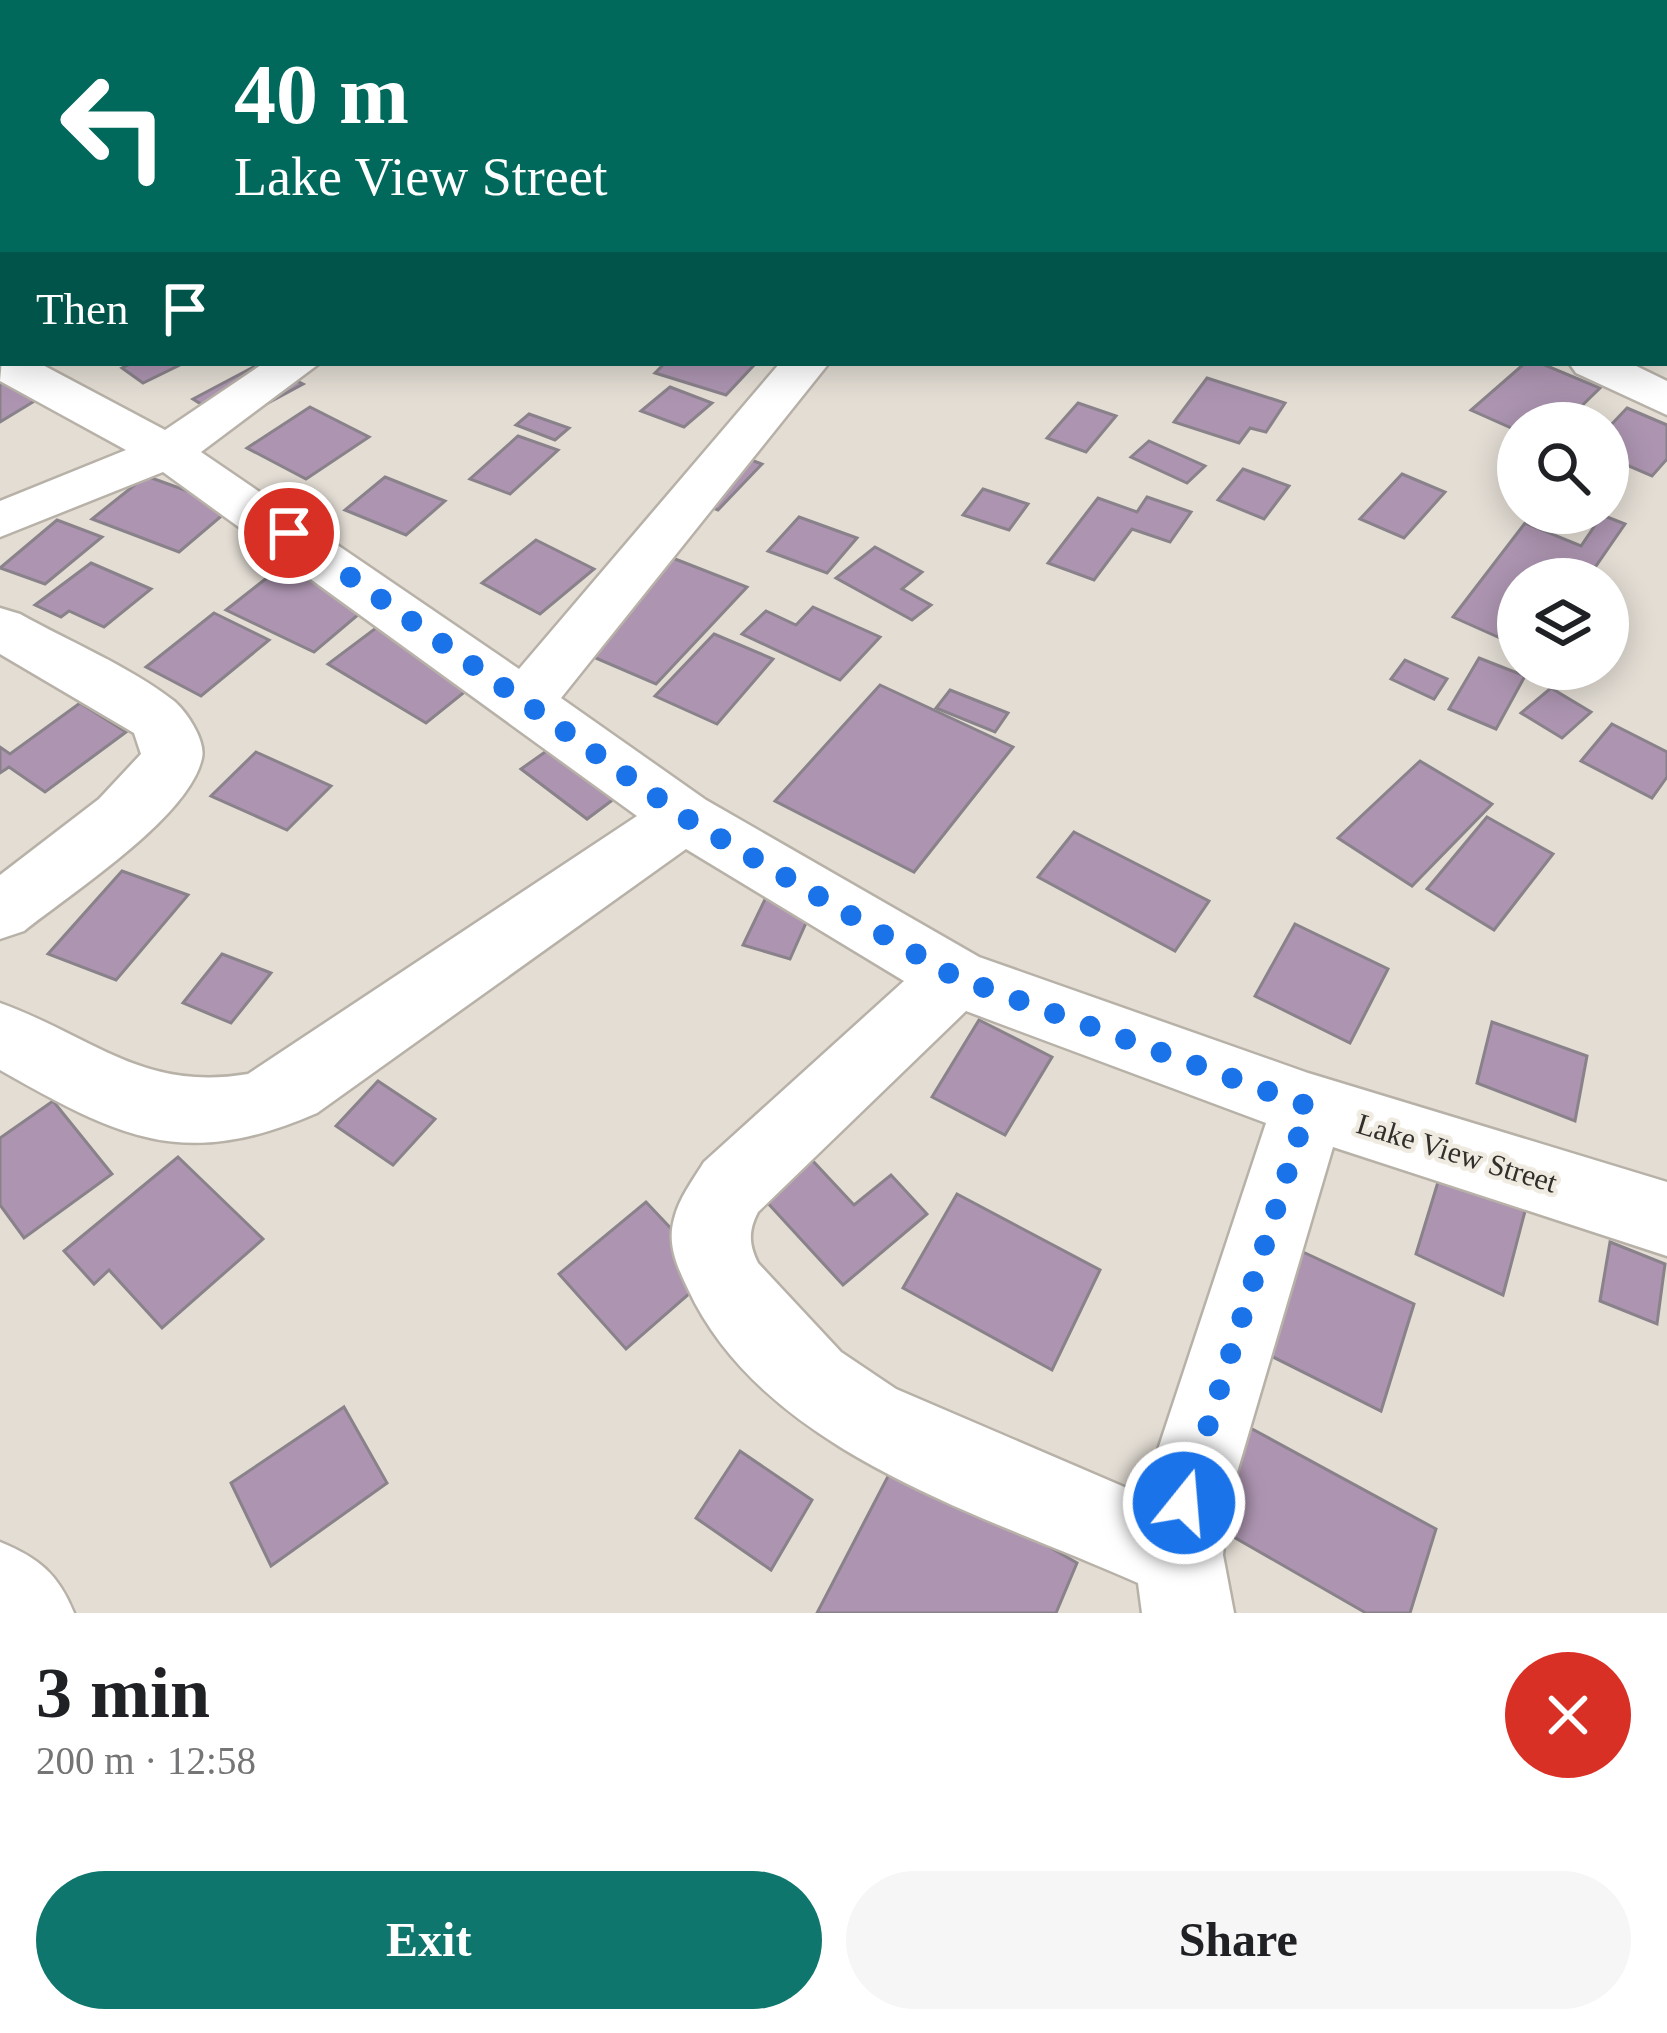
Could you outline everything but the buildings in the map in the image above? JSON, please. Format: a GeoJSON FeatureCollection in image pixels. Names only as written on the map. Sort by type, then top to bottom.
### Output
{"type":"FeatureCollection","features":[{"type":"Feature","properties":{"kind":"street","name":"Lake View Street"},"geometry":{"type":"LineString","coordinates":[[9,366],[167,452],[684,817],[955,977],[1308,1106],[1667,1219]]}},
{"type":"Feature","properties":{"kind":"street"},"geometry":{"type":"LineString","coordinates":[[0,520],[167,452],[292,366]]}},
{"type":"Feature","properties":{"kind":"street"},"geometry":{"type":"LineString","coordinates":[[525,703],[803,366]]}},
{"type":"Feature","properties":{"kind":"street"},"geometry":{"type":"LineString","coordinates":[[1599,366],[1667,400]]}},
{"type":"Feature","properties":{"kind":"street"},"geometry":{"type":"LineString","coordinates":[[0,628],[155,718],[172,741],[170,765],[149,792],[0,911]]}},
{"type":"Feature","properties":{"kind":"street"},"geometry":{"type":"LineString","coordinates":[[0,1034],[164,1112],[201,1118],[243,1113],[290,1090],[684,817]]}},
{"type":"Feature","properties":{"kind":"street"},"geometry":{"type":"LineString","coordinates":[[955,977],[731,1187],[712,1220],[711,1252],[730,1291],[812,1381],[866,1419],[1183,1584],[1184,1503],[1308,1106]]}},
{"type":"Feature","properties":{"kind":"street"},"geometry":{"type":"LineString","coordinates":[[0,1588],[28,1613]]}},
{"type":"Feature","properties":{"kind":"route"},"geometry":{"type":"LineString","coordinates":[[289,533],[684,817],[955,977],[1308,1106],[1184,1503]]}}]}
